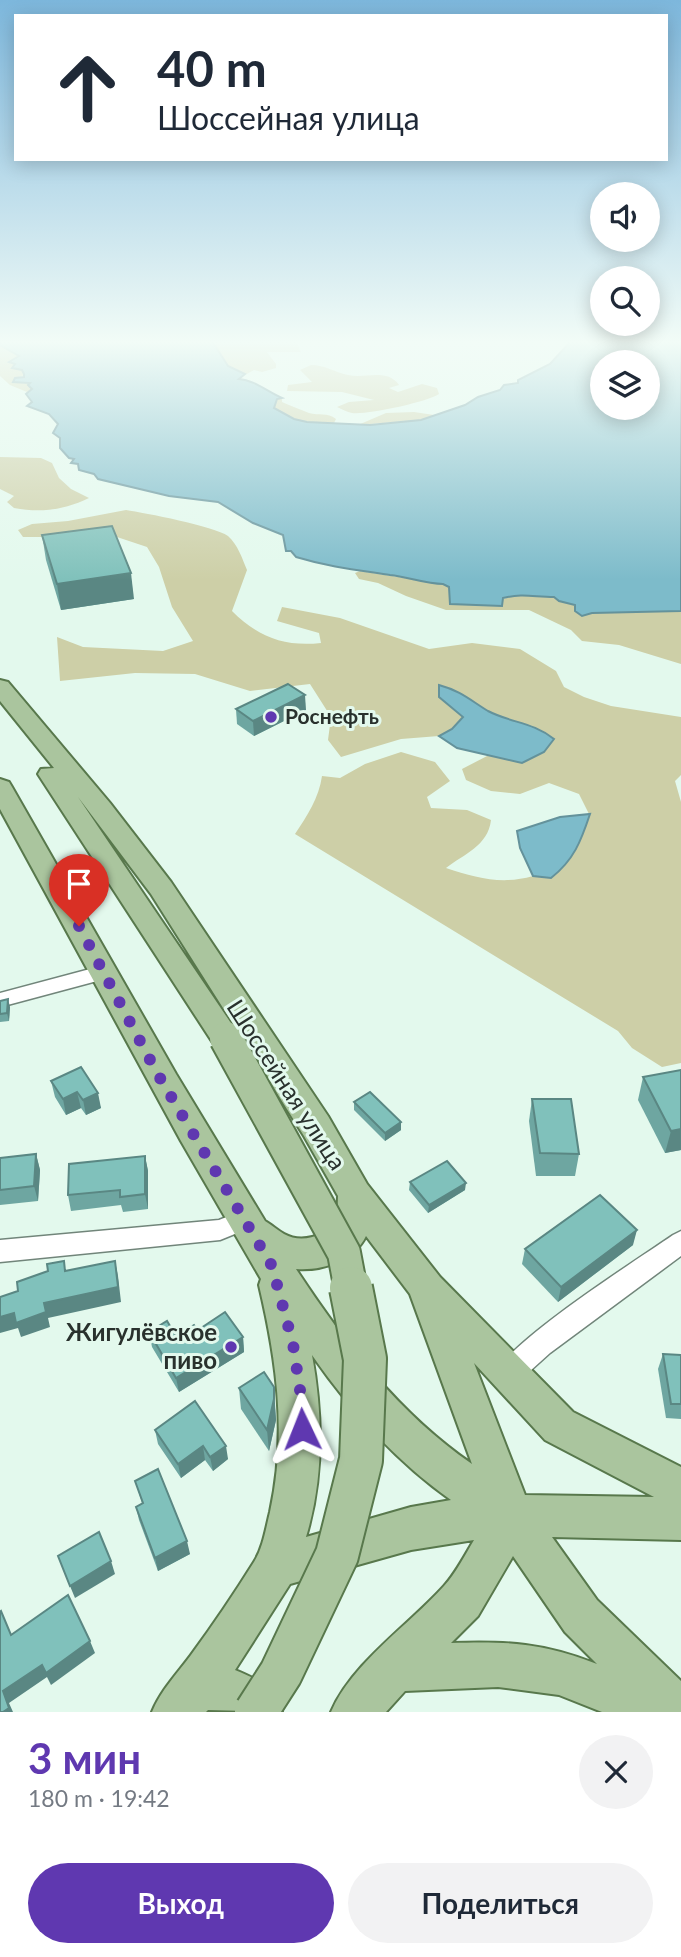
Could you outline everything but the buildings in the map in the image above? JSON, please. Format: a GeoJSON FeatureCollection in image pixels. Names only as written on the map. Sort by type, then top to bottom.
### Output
{"type":"FeatureCollection","features":[{"type":"Feature","properties":{"kind":"main road","name":"Шоссейная улица"},"geometry":{"type":"LineString","coordinates":[[0,687],[101,809],[161,888],[316,1126],[355,1195],[425,1285],[512,1517]]}},
{"type":"Feature","properties":{"kind":"main road","name":"Шоссейная улица"},"geometry":{"type":"LineString","coordinates":[[0,709],[66,794],[226,1038],[344,1253],[365,1359],[361,1460],[337,1555],[281,1673],[257,1712]]}},
{"type":"Feature","properties":{"kind":"main road"},"geometry":{"type":"LineString","coordinates":[[0,787],[105,972],[157,1073],[272,1266],[336,1359],[415,1446],[512,1517],[581,1616],[679,1712]]}},
{"type":"Feature","properties":{"kind":"main road"},"geometry":{"type":"LineString","coordinates":[[247,1225],[280,1250],[305,1255],[335,1245],[347,1235],[354,1223],[355,1195]]}},
{"type":"Feature","properties":{"kind":"main road"},"geometry":{"type":"LineString","coordinates":[[188,1698],[277,1565],[297,1483],[302,1429],[300,1390],[293,1344],[272,1266]]}},
{"type":"Feature","properties":{"kind":"main road"},"geometry":{"type":"LineString","coordinates":[[425,1285],[559,1426],[681,1489]]}},
{"type":"Feature","properties":{"kind":"main road"},"geometry":{"type":"LineString","coordinates":[[355,1712],[394,1668],[462,1600],[512,1517]]}},
{"type":"Feature","properties":{"kind":"main road"},"geometry":{"type":"LineString","coordinates":[[277,1565],[314,1559],[396,1531],[456,1520],[512,1517],[681,1518]]}},
{"type":"Feature","properties":{"kind":"main road"},"geometry":{"type":"LineString","coordinates":[[394,1668],[498,1664],[559,1672],[661,1712]]}},
{"type":"Feature","properties":{"kind":"main road"},"geometry":{"type":"LineString","coordinates":[[188,1698],[231,1690],[253,1704],[257,1712]]}},
{"type":"Feature","properties":{"kind":"street"},"geometry":{"type":"LineString","coordinates":[[0,1000],[105,972]]}},
{"type":"Feature","properties":{"kind":"street"},"geometry":{"type":"LineString","coordinates":[[0,1251],[220,1230],[247,1225]]}},
{"type":"Feature","properties":{"kind":"street"},"geometry":{"type":"LineString","coordinates":[[510,1372],[541,1344],[681,1242]]}},
{"type":"Feature","properties":{"kind":"green space"},"geometry":{"type":"Polygon","coordinates":[[[302,421],[335,421],[334,423],[302,421]]]}},
{"type":"Feature","properties":{"kind":"green space"},"geometry":{"type":"Polygon","coordinates":[[[368,421],[410,421],[358,425],[368,421]]]}},
{"type":"Feature","properties":{"kind":"green space"},"geometry":{"type":"Polygon","coordinates":[[[0,457],[41,458],[52,463],[59,478],[71,489],[89,498],[52,509],[14,508],[7,502],[14,496],[0,489],[0,457]]]}},
{"type":"Feature","properties":{"kind":"green space"},"geometry":{"type":"Polygon","coordinates":[[[126,510],[195,524],[228,536],[247,570],[232,611],[252,628],[272,638],[295,643],[321,643],[319,633],[277,621],[282,607],[340,618],[429,649],[472,643],[520,649],[556,671],[564,687],[584,697],[611,706],[681,717],[681,775],[675,781],[681,802],[681,1063],[662,1067],[632,1048],[618,1031],[295,834],[315,799],[322,776],[340,778],[365,764],[401,752],[435,762],[450,781],[427,797],[431,808],[467,810],[491,820],[480,843],[446,868],[489,879],[522,879],[533,876],[520,848],[517,831],[560,817],[589,814],[579,794],[549,783],[520,794],[491,791],[466,780],[462,769],[489,755],[457,748],[439,736],[401,739],[341,757],[328,740],[331,717],[310,684],[250,691],[195,674],[135,673],[60,681],[57,637],[83,647],[163,651],[193,641],[172,607],[159,567],[147,547],[117,537],[23,537],[18,530],[32,524],[68,521],[126,510]]]}},
{"type":"Feature","properties":{"kind":"green space"},"geometry":{"type":"Polygon","coordinates":[[[360,571],[444,584],[449,587],[449,596],[455,604],[501,600],[519,593],[554,597],[575,605],[575,611],[583,616],[592,613],[681,611],[681,664],[619,645],[582,641],[571,630],[529,610],[446,610],[378,583],[359,579],[355,573],[360,571]]]}},
{"type":"Feature","properties":{"kind":"water"},"geometry":{"type":"Polygon","coordinates":[[[55,421],[302,421],[370,425],[412,421],[681,421],[681,611],[592,613],[582,616],[575,611],[575,605],[554,597],[528,596],[503,598],[502,606],[450,604],[449,587],[443,584],[332,566],[296,557],[291,551],[286,551],[283,535],[253,523],[218,502],[169,496],[98,479],[94,474],[79,470],[78,464],[71,463],[74,459],[69,458],[60,448],[60,438],[53,433],[58,424],[55,421]]]}},
{"type":"Feature","properties":{"kind":"water"},"geometry":{"type":"Polygon","coordinates":[[[439,685],[459,693],[488,711],[538,729],[554,739],[544,752],[522,763],[457,748],[439,736],[452,729],[463,717],[439,697],[439,685]]]}},
{"type":"Feature","properties":{"kind":"water"},"geometry":{"type":"Polygon","coordinates":[[[590,814],[580,841],[566,864],[551,878],[533,876],[520,848],[517,831],[560,817],[590,814]]]}},
{"type":"Feature","properties":{"kind":"place","name":"Роснефть"},"geometry":{"type":"Point","coordinates":[271,717]}},
{"type":"Feature","properties":{"kind":"place","name":"Жигулёвское пиво"},"geometry":{"type":"Point","coordinates":[231,1347]}},
{"type":"Feature","properties":{"kind":"route"},"geometry":{"type":"LineString","coordinates":[[79,926],[157,1073],[272,1266],[293,1344],[300,1390],[302,1429]]}}]}
